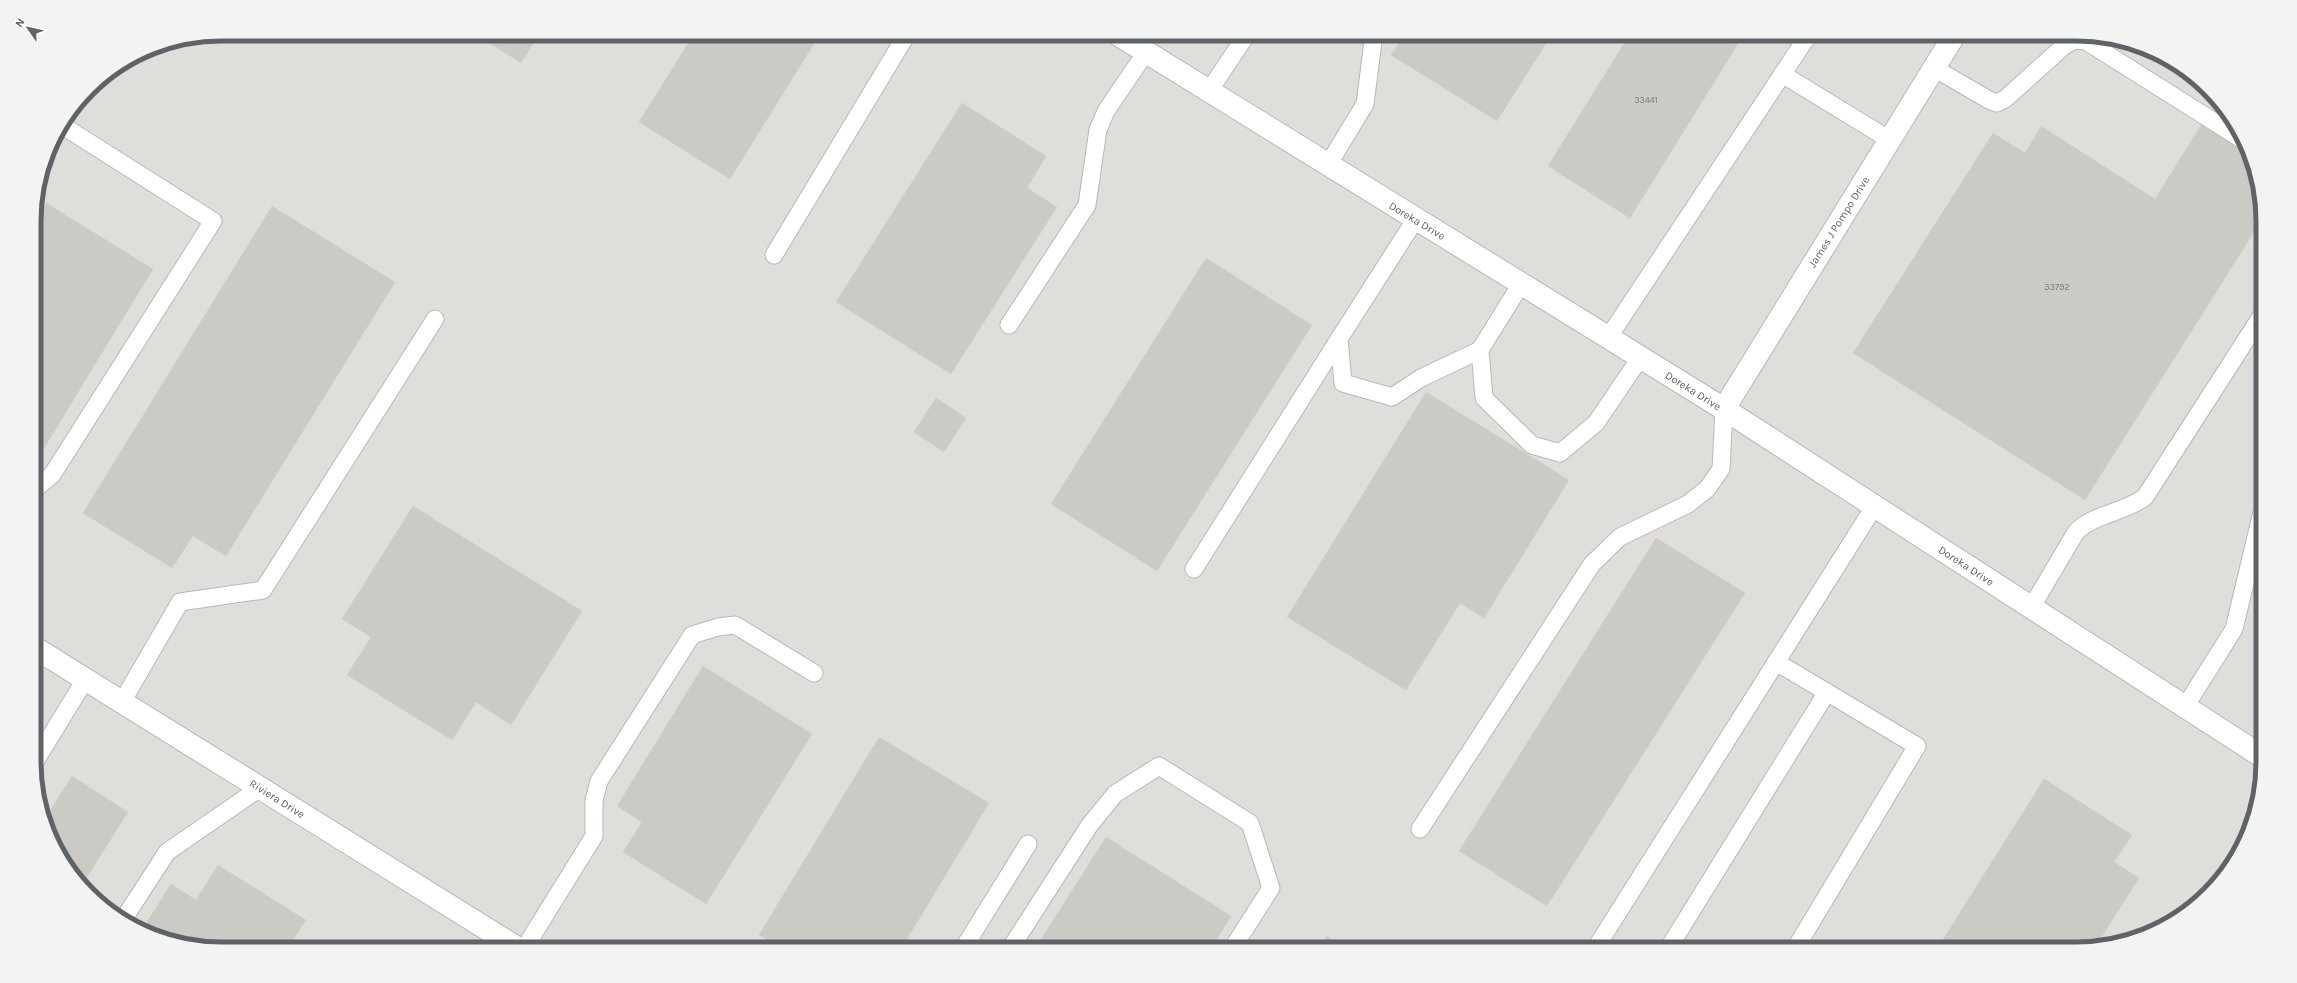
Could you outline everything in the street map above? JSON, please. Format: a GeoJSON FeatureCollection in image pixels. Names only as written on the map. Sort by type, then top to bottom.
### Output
{"type":"FeatureCollection","features":[{"type":"Feature","properties":{"kind":"street","name":"Doreka Drive"},"geometry":{"type":"LineString","coordinates":[[1128,41],[1724,410],[2256,753]]}},
{"type":"Feature","properties":{"kind":"street","name":"James J Pompo Drive"},"geometry":{"type":"LineString","coordinates":[[1724,410],[1951,41]]}},
{"type":"Feature","properties":{"kind":"street","name":"Riviera Drive"},"geometry":{"type":"LineString","coordinates":[[41,652],[508,942]]}},
{"type":"Feature","properties":{"kind":"lane"},"geometry":{"type":"LineString","coordinates":[[774,255],[903,41]]}},
{"type":"Feature","properties":{"kind":"lane"},"geometry":{"type":"LineString","coordinates":[[1209,91],[1242,41]]}},
{"type":"Feature","properties":{"kind":"lane"},"geometry":{"type":"LineString","coordinates":[[1328,165],[1366,104],[1373,41]]}},
{"type":"Feature","properties":{"kind":"lane"},"geometry":{"type":"LineString","coordinates":[[1608,338],[1804,41]]}},
{"type":"Feature","properties":{"kind":"lane"},"geometry":{"type":"LineString","coordinates":[[1934,68],[1989,100],[1997,103],[2006,99],[2064,46],[2072,41]]}},
{"type":"Feature","properties":{"kind":"lane"},"geometry":{"type":"LineString","coordinates":[[2086,41],[2234,134]]}},
{"type":"Feature","properties":{"kind":"lane"},"geometry":{"type":"LineString","coordinates":[[1009,325],[1087,205],[1098,130],[1106,111],[1146,52]]}},
{"type":"Feature","properties":{"kind":"lane"},"geometry":{"type":"LineString","coordinates":[[1782,74],[1890,140]]}},
{"type":"Feature","properties":{"kind":"lane"},"geometry":{"type":"LineString","coordinates":[[41,484],[52,475],[213,221],[67,128]]}},
{"type":"Feature","properties":{"kind":"lane"},"geometry":{"type":"LineString","coordinates":[[1194,569],[1415,220]]}},
{"type":"Feature","properties":{"kind":"lane"},"geometry":{"type":"LineString","coordinates":[[1339,339],[1344,383],[1392,397],[1421,378],[1480,350],[1521,284]]}},
{"type":"Feature","properties":{"kind":"lane"},"geometry":{"type":"LineString","coordinates":[[122,702],[180,602],[263,590],[435,319]]}},
{"type":"Feature","properties":{"kind":"lane"},"geometry":{"type":"LineString","coordinates":[[2031,608],[2076,532],[2085,523],[2135,505],[2145,497],[2256,324]]}},
{"type":"Feature","properties":{"kind":"lane"},"geometry":{"type":"LineString","coordinates":[[1480,350],[1484,398],[1532,445],[1560,454],[1596,423],[1640,358]]}},
{"type":"Feature","properties":{"kind":"lane"},"geometry":{"type":"LineString","coordinates":[[1420,829],[1592,564],[1620,537],[1688,504],[1707,489],[1721,469],[1724,410]]}},
{"type":"Feature","properties":{"kind":"lane"},"geometry":{"type":"LineString","coordinates":[[1599,942],[1874,506]]}},
{"type":"Feature","properties":{"kind":"lane"},"geometry":{"type":"LineString","coordinates":[[2185,707],[2234,629],[2256,537]]}},
{"type":"Feature","properties":{"kind":"lane"},"geometry":{"type":"LineString","coordinates":[[528,942],[594,836],[594,800],[599,781],[692,635],[718,627],[735,624],[814,673]]}},
{"type":"Feature","properties":{"kind":"lane"},"geometry":{"type":"LineString","coordinates":[[1776,662],[1917,746],[1799,942]]}},
{"type":"Feature","properties":{"kind":"lane"},"geometry":{"type":"LineString","coordinates":[[41,752],[85,680]]}},
{"type":"Feature","properties":{"kind":"lane"},"geometry":{"type":"LineString","coordinates":[[1672,942],[1827,692]]}},
{"type":"Feature","properties":{"kind":"lane"},"geometry":{"type":"LineString","coordinates":[[1014,942],[1089,826],[1115,794],[1160,766],[1250,823],[1271,888],[1236,942]]}},
{"type":"Feature","properties":{"kind":"lane"},"geometry":{"type":"LineString","coordinates":[[126,915],[167,852],[260,788]]}},
{"type":"Feature","properties":{"kind":"lane"},"geometry":{"type":"LineString","coordinates":[[967,942],[1028,844]]}},
{"type":"Feature","properties":{"kind":"shaded area"},"geometry":{"type":"Polygon","coordinates":[[[209,41],[2088,41],[2111,44],[2145,55],[2176,71],[2195,86],[2211,102],[2226,121],[2237,141],[2246,163],[2253,186],[2256,209],[2256,774],[2253,797],[2242,831],[2226,862],[2211,881],[2195,897],[2176,912],[2156,923],[2134,932],[2111,939],[2088,942],[209,942],[186,939],[152,928],[121,912],[102,897],[86,881],[71,862],[60,842],[44,797],[41,774],[41,209],[47,175],[60,141],[71,121],[86,102],[102,86],[121,71],[152,55],[186,44],[209,41]]]}},
{"type":"Feature","properties":{"kind":"building"},"geometry":{"type":"Polygon","coordinates":[[[487,41],[535,41],[521,63],[487,41]]]}},
{"type":"Feature","properties":{"kind":"building"},"geometry":{"type":"Polygon","coordinates":[[[690,41],[816,41],[730,179],[639,122],[690,41]]]}},
{"type":"Feature","properties":{"kind":"building"},"geometry":{"type":"Polygon","coordinates":[[[1400,41],[1548,41],[1497,121],[1391,55],[1400,41]]]}},
{"type":"Feature","properties":{"kind":"building"},"geometry":{"type":"Polygon","coordinates":[[[1626,41],[1740,41],[1630,218],[1548,166],[1626,41]]]}},
{"type":"Feature","properties":{"kind":"building"},"geometry":{"type":"Polygon","coordinates":[[[962,103],[1046,156],[1027,188],[1057,207],[951,374],[836,302],[962,103]]]}},
{"type":"Feature","properties":{"kind":"building"},"geometry":{"type":"Polygon","coordinates":[[[2205,119],[2236,138],[2237,141],[2253,186],[2256,209],[2256,229],[2085,500],[1853,353],[1993,133],[2025,153],[2041,126],[2155,199],[2205,119]]]}},
{"type":"Feature","properties":{"kind":"building"},"geometry":{"type":"Polygon","coordinates":[[[46,203],[153,269],[41,453],[41,221],[41,211],[46,203]]]}},
{"type":"Feature","properties":{"kind":"building"},"geometry":{"type":"Polygon","coordinates":[[[272,206],[395,282],[226,556],[193,536],[172,568],[83,513],[272,206]]]}},
{"type":"Feature","properties":{"kind":"building"},"geometry":{"type":"Polygon","coordinates":[[[1206,258],[1312,325],[1157,571],[1051,504],[1206,258]]]}},
{"type":"Feature","properties":{"kind":"building"},"geometry":{"type":"Polygon","coordinates":[[[1426,392],[1569,480],[1484,618],[1460,603],[1406,690],[1287,617],[1426,392]]]}},
{"type":"Feature","properties":{"kind":"building"},"geometry":{"type":"Polygon","coordinates":[[[936,398],[966,418],[944,452],[914,432],[936,398]]]}},
{"type":"Feature","properties":{"kind":"building"},"geometry":{"type":"Polygon","coordinates":[[[413,506],[582,611],[511,725],[476,702],[452,740],[347,675],[371,637],[342,619],[413,506]]]}},
{"type":"Feature","properties":{"kind":"building"},"geometry":{"type":"Polygon","coordinates":[[[1656,538],[1745,593],[1547,906],[1459,851],[1656,538]]]}},
{"type":"Feature","properties":{"kind":"building"},"geometry":{"type":"Polygon","coordinates":[[[703,666],[812,734],[706,904],[623,852],[642,822],[617,806],[703,666]]]}},
{"type":"Feature","properties":{"kind":"building"},"geometry":{"type":"Polygon","coordinates":[[[879,737],[989,803],[905,942],[770,942],[759,935],[879,737]]]}},
{"type":"Feature","properties":{"kind":"building"},"geometry":{"type":"Polygon","coordinates":[[[72,776],[128,812],[85,880],[65,852],[55,831],[49,812],[72,776]]]}},
{"type":"Feature","properties":{"kind":"building"},"geometry":{"type":"Polygon","coordinates":[[[2044,779],[2132,835],[2114,862],[2139,878],[2099,940],[2088,942],[1941,942],[2044,779]]]}},
{"type":"Feature","properties":{"kind":"building"},"geometry":{"type":"Polygon","coordinates":[[[1106,837],[1231,916],[1215,942],[1039,942],[1106,837]]]}},
{"type":"Feature","properties":{"kind":"building"},"geometry":{"type":"Polygon","coordinates":[[[218,865],[306,920],[292,942],[209,942],[186,939],[145,925],[171,884],[196,900],[218,865]]]}},
{"type":"Feature","properties":{"kind":"building"},"geometry":{"type":"Polygon","coordinates":[[[1327,936],[1337,942],[1323,942],[1327,936]]]}}]}
